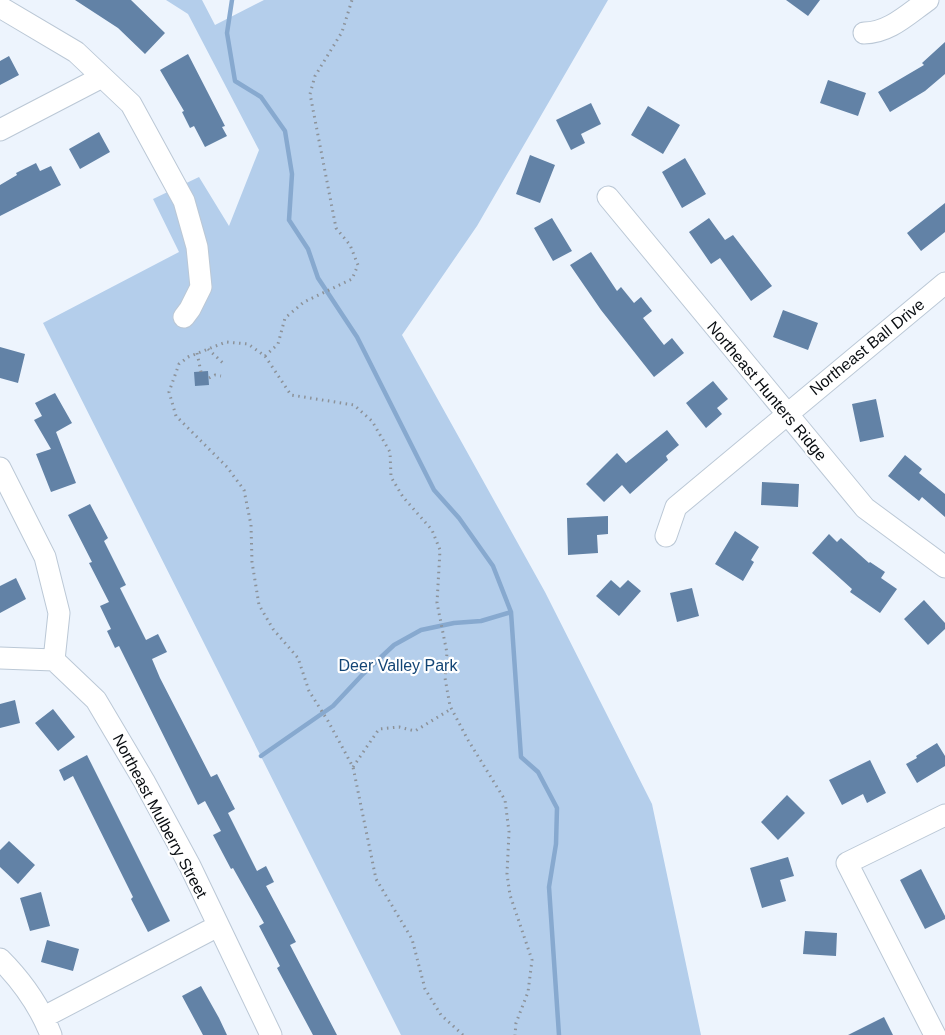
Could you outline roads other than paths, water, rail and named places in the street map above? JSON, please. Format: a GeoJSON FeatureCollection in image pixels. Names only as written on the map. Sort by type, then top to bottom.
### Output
{"type":"FeatureCollection","features":[{"type":"Feature","properties":{"kind":"street"},"geometry":{"type":"LineString","coordinates":[[864,33],[873,33],[892,26],[928,0]]}},
{"type":"Feature","properties":{"kind":"street"},"geometry":{"type":"LineString","coordinates":[[0,7],[76,52],[131,104],[184,201],[197,247],[201,286],[184,317]]}},
{"type":"Feature","properties":{"kind":"street"},"geometry":{"type":"LineString","coordinates":[[0,130],[102,77]]}},
{"type":"Feature","properties":{"kind":"street","name":"Northeast Hunters Ridge"},"geometry":{"type":"LineString","coordinates":[[608,197],[864,508],[945,567]]}},
{"type":"Feature","properties":{"kind":"street","name":"Northeast Ball Drive"},"geometry":{"type":"LineString","coordinates":[[666,536],[676,507],[945,284]]}},
{"type":"Feature","properties":{"kind":"street"},"geometry":{"type":"LineString","coordinates":[[0,468],[45,558],[59,613],[54,660],[0,658]]}},
{"type":"Feature","properties":{"kind":"street","name":"Northeast Mulberry Street"},"geometry":{"type":"LineString","coordinates":[[54,660],[96,700],[144,781],[189,866],[271,1035]]}},
{"type":"Feature","properties":{"kind":"street"},"geometry":{"type":"LineString","coordinates":[[935,1035],[847,863],[945,814]]}},
{"type":"Feature","properties":{"kind":"street"},"geometry":{"type":"LineString","coordinates":[[0,959],[10,969],[47,1026],[218,926]]}},
{"type":"Feature","properties":{"kind":"waterway"},"geometry":{"type":"LineString","coordinates":[[232,0],[227,33],[235,81],[261,97],[285,131],[292,174],[289,220],[308,249],[318,278],[357,337],[434,490],[459,518],[493,566],[511,612],[521,757],[538,772],[557,808],[556,844],[549,887],[559,1035]]}},
{"type":"Feature","properties":{"kind":"waterway"},"geometry":{"type":"LineString","coordinates":[[261,756],[333,706],[394,645],[421,630],[454,623],[481,621],[511,612]]}},
{"type":"Feature","properties":{"kind":"park label","name":"Deer Valley Park"},"geometry":{"type":"Point","coordinates":[398,665]}}]}
